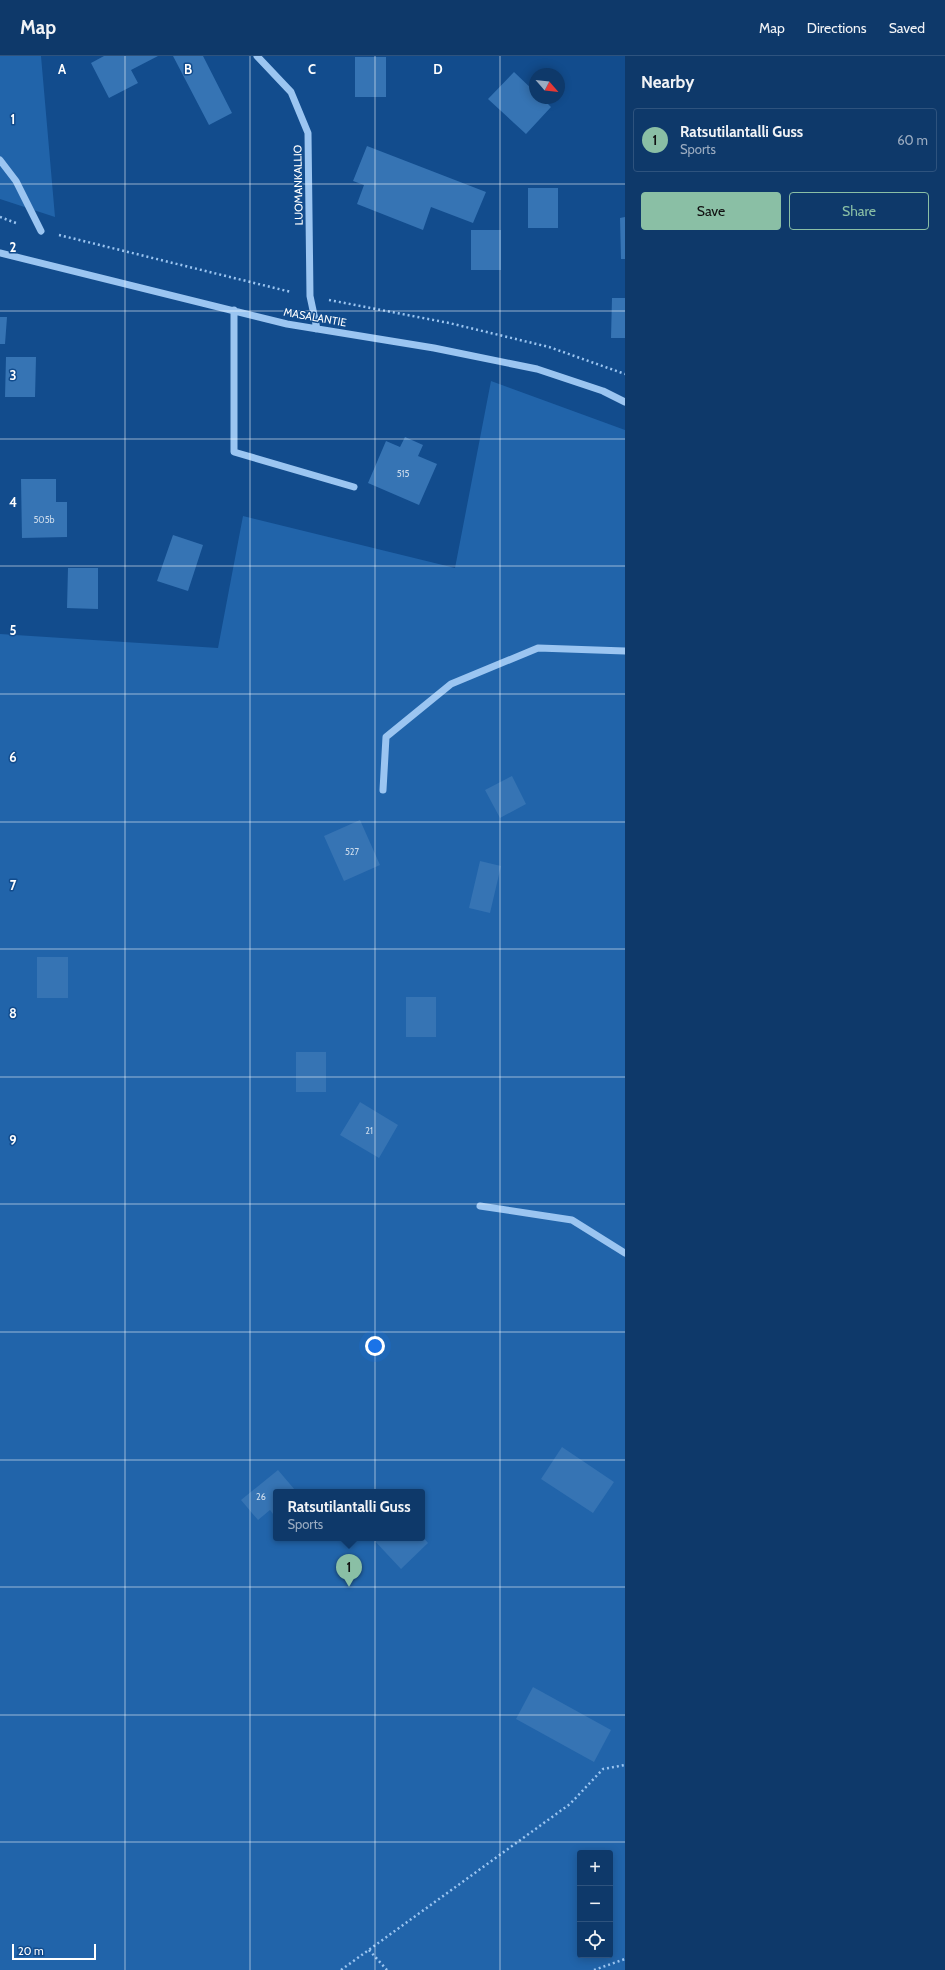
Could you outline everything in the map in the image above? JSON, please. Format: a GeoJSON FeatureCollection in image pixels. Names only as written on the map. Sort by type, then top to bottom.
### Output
{"type":"FeatureCollection","features":[{"type":"Feature","properties":{"kind":"street","name":"LUOMANKALLIO"},"geometry":{"type":"LineString","coordinates":[[257,56],[291,92],[308,133],[310,296],[317,329]]}},
{"type":"Feature","properties":{"kind":"street"},"geometry":{"type":"LineString","coordinates":[[0,160],[16,181],[41,231]]}},
{"type":"Feature","properties":{"kind":"street","name":"MASALANTIE"},"geometry":{"type":"LineString","coordinates":[[0,253],[287,324],[434,348],[537,369],[604,391],[625,402]]}},
{"type":"Feature","properties":{"kind":"street"},"geometry":{"type":"LineString","coordinates":[[234,310],[234,452],[354,487]]}},
{"type":"Feature","properties":{"kind":"street"},"geometry":{"type":"LineString","coordinates":[[383,790],[386,737],[451,684],[538,648],[625,651]]}},
{"type":"Feature","properties":{"kind":"street"},"geometry":{"type":"LineString","coordinates":[[480,1206],[572,1220],[625,1253]]}},
{"type":"Feature","properties":{"kind":"path"},"geometry":{"type":"LineString","coordinates":[[41,231],[310,296],[449,323],[541,345],[625,374]]}},
{"type":"Feature","properties":{"kind":"path"},"geometry":{"type":"LineString","coordinates":[[341,1970],[570,1804],[603,1769],[625,1765]]}},
{"type":"Feature","properties":{"kind":"path"},"geometry":{"type":"LineString","coordinates":[[369,1950],[386,1970]]}},
{"type":"Feature","properties":{"kind":"path"},"geometry":{"type":"LineString","coordinates":[[594,1970],[625,1960]]}},
{"type":"Feature","properties":{"kind":"shaded area"},"geometry":{"type":"Polygon","coordinates":[[[0,56],[41,56],[55,217],[0,199],[0,56]]]}},
{"type":"Feature","properties":{"kind":"shaded area"},"geometry":{"type":"Polygon","coordinates":[[[491,381],[625,430],[625,1970],[0,1970],[0,634],[218,648],[243,516],[455,568],[491,381]]]}},
{"type":"Feature","properties":{"kind":"building"},"geometry":{"type":"Polygon","coordinates":[[[104,56],[158,56],[131,70],[138,83],[109,98],[91,63],[104,56]]]}},
{"type":"Feature","properties":{"kind":"building"},"geometry":{"type":"Polygon","coordinates":[[[173,56],[203,56],[232,113],[209,125],[173,56]]]}},
{"type":"Feature","properties":{"kind":"building"},"geometry":{"type":"Polygon","coordinates":[[[355,57],[386,57],[386,97],[355,97],[355,57]]]}},
{"type":"Feature","properties":{"kind":"building"},"geometry":{"type":"Polygon","coordinates":[[[514,72],[529,86],[529,104],[548,104],[551,107],[526,134],[488,99],[514,72]]]}},
{"type":"Feature","properties":{"kind":"building"},"geometry":{"type":"Polygon","coordinates":[[[367,146],[486,192],[473,223],[431,207],[423,230],[357,204],[364,185],[353,181],[367,146]]]}},
{"type":"Feature","properties":{"kind":"building"},"geometry":{"type":"Polygon","coordinates":[[[528,188],[558,188],[558,228],[528,228],[528,188]]]}},
{"type":"Feature","properties":{"kind":"building"},"geometry":{"type":"Polygon","coordinates":[[[625,217],[625,259],[621,259],[620,218],[625,217]]]}},
{"type":"Feature","properties":{"kind":"building"},"geometry":{"type":"Polygon","coordinates":[[[471,230],[501,230],[501,270],[471,270],[471,230]]]}},
{"type":"Feature","properties":{"kind":"building"},"geometry":{"type":"Polygon","coordinates":[[[612,298],[625,298],[625,338],[611,338],[612,298]]]}},
{"type":"Feature","properties":{"kind":"building"},"geometry":{"type":"Polygon","coordinates":[[[0,317],[7,317],[5,344],[0,344],[0,317]]]}},
{"type":"Feature","properties":{"kind":"building"},"geometry":{"type":"Polygon","coordinates":[[[6,357],[36,357],[35,397],[5,397],[6,357]]]}},
{"type":"Feature","properties":{"kind":"building"},"geometry":{"type":"Polygon","coordinates":[[[405,437],[423,445],[418,456],[437,464],[419,505],[368,483],[386,441],[400,447],[405,437]]]}},
{"type":"Feature","properties":{"kind":"building"},"geometry":{"type":"Polygon","coordinates":[[[21,479],[56,479],[56,502],[67,502],[67,537],[22,538],[21,479]]]}},
{"type":"Feature","properties":{"kind":"building"},"geometry":{"type":"Polygon","coordinates":[[[173,535],[203,545],[188,591],[157,581],[173,535]]]}},
{"type":"Feature","properties":{"kind":"building"},"geometry":{"type":"Polygon","coordinates":[[[68,568],[98,568],[98,609],[67,608],[68,568]]]}},
{"type":"Feature","properties":{"kind":"building"},"geometry":{"type":"Polygon","coordinates":[[[512,776],[526,804],[500,818],[485,790],[512,776]]]}},
{"type":"Feature","properties":{"kind":"building"},"geometry":{"type":"Polygon","coordinates":[[[360,820],[380,865],[344,881],[324,836],[360,820]]]}},
{"type":"Feature","properties":{"kind":"building"},"geometry":{"type":"Polygon","coordinates":[[[480,861],[501,866],[490,913],[469,908],[480,861]]]}},
{"type":"Feature","properties":{"kind":"building"},"geometry":{"type":"Polygon","coordinates":[[[37,957],[68,957],[68,998],[37,998],[37,957]]]}},
{"type":"Feature","properties":{"kind":"building"},"geometry":{"type":"Polygon","coordinates":[[[406,997],[436,997],[436,1037],[406,1037],[406,997]]]}},
{"type":"Feature","properties":{"kind":"building"},"geometry":{"type":"Polygon","coordinates":[[[296,1052],[326,1052],[326,1092],[296,1092],[296,1052]]]}},
{"type":"Feature","properties":{"kind":"building"},"geometry":{"type":"Polygon","coordinates":[[[360,1102],[398,1125],[379,1158],[340,1135],[360,1102]]]}},
{"type":"Feature","properties":{"kind":"building"},"geometry":{"type":"Polygon","coordinates":[[[562,1447],[614,1482],[593,1513],[541,1479],[562,1447]]]}},
{"type":"Feature","properties":{"kind":"building"},"geometry":{"type":"Polygon","coordinates":[[[278,1470],[294,1489],[273,1489],[273,1514],[270,1510],[258,1520],[241,1500],[278,1470]]]}},
{"type":"Feature","properties":{"kind":"building"},"geometry":{"type":"Polygon","coordinates":[[[425,1540],[428,1543],[401,1569],[375,1541],[425,1541],[425,1540]]]}},
{"type":"Feature","properties":{"kind":"building"},"geometry":{"type":"Polygon","coordinates":[[[533,1687],[611,1730],[594,1762],[516,1719],[533,1687]]]}},
{"type":"Feature","properties":{"kind":"place","name":"Ratsutilantalli Guss"},"geometry":{"type":"Point","coordinates":[349,1587]}}]}
